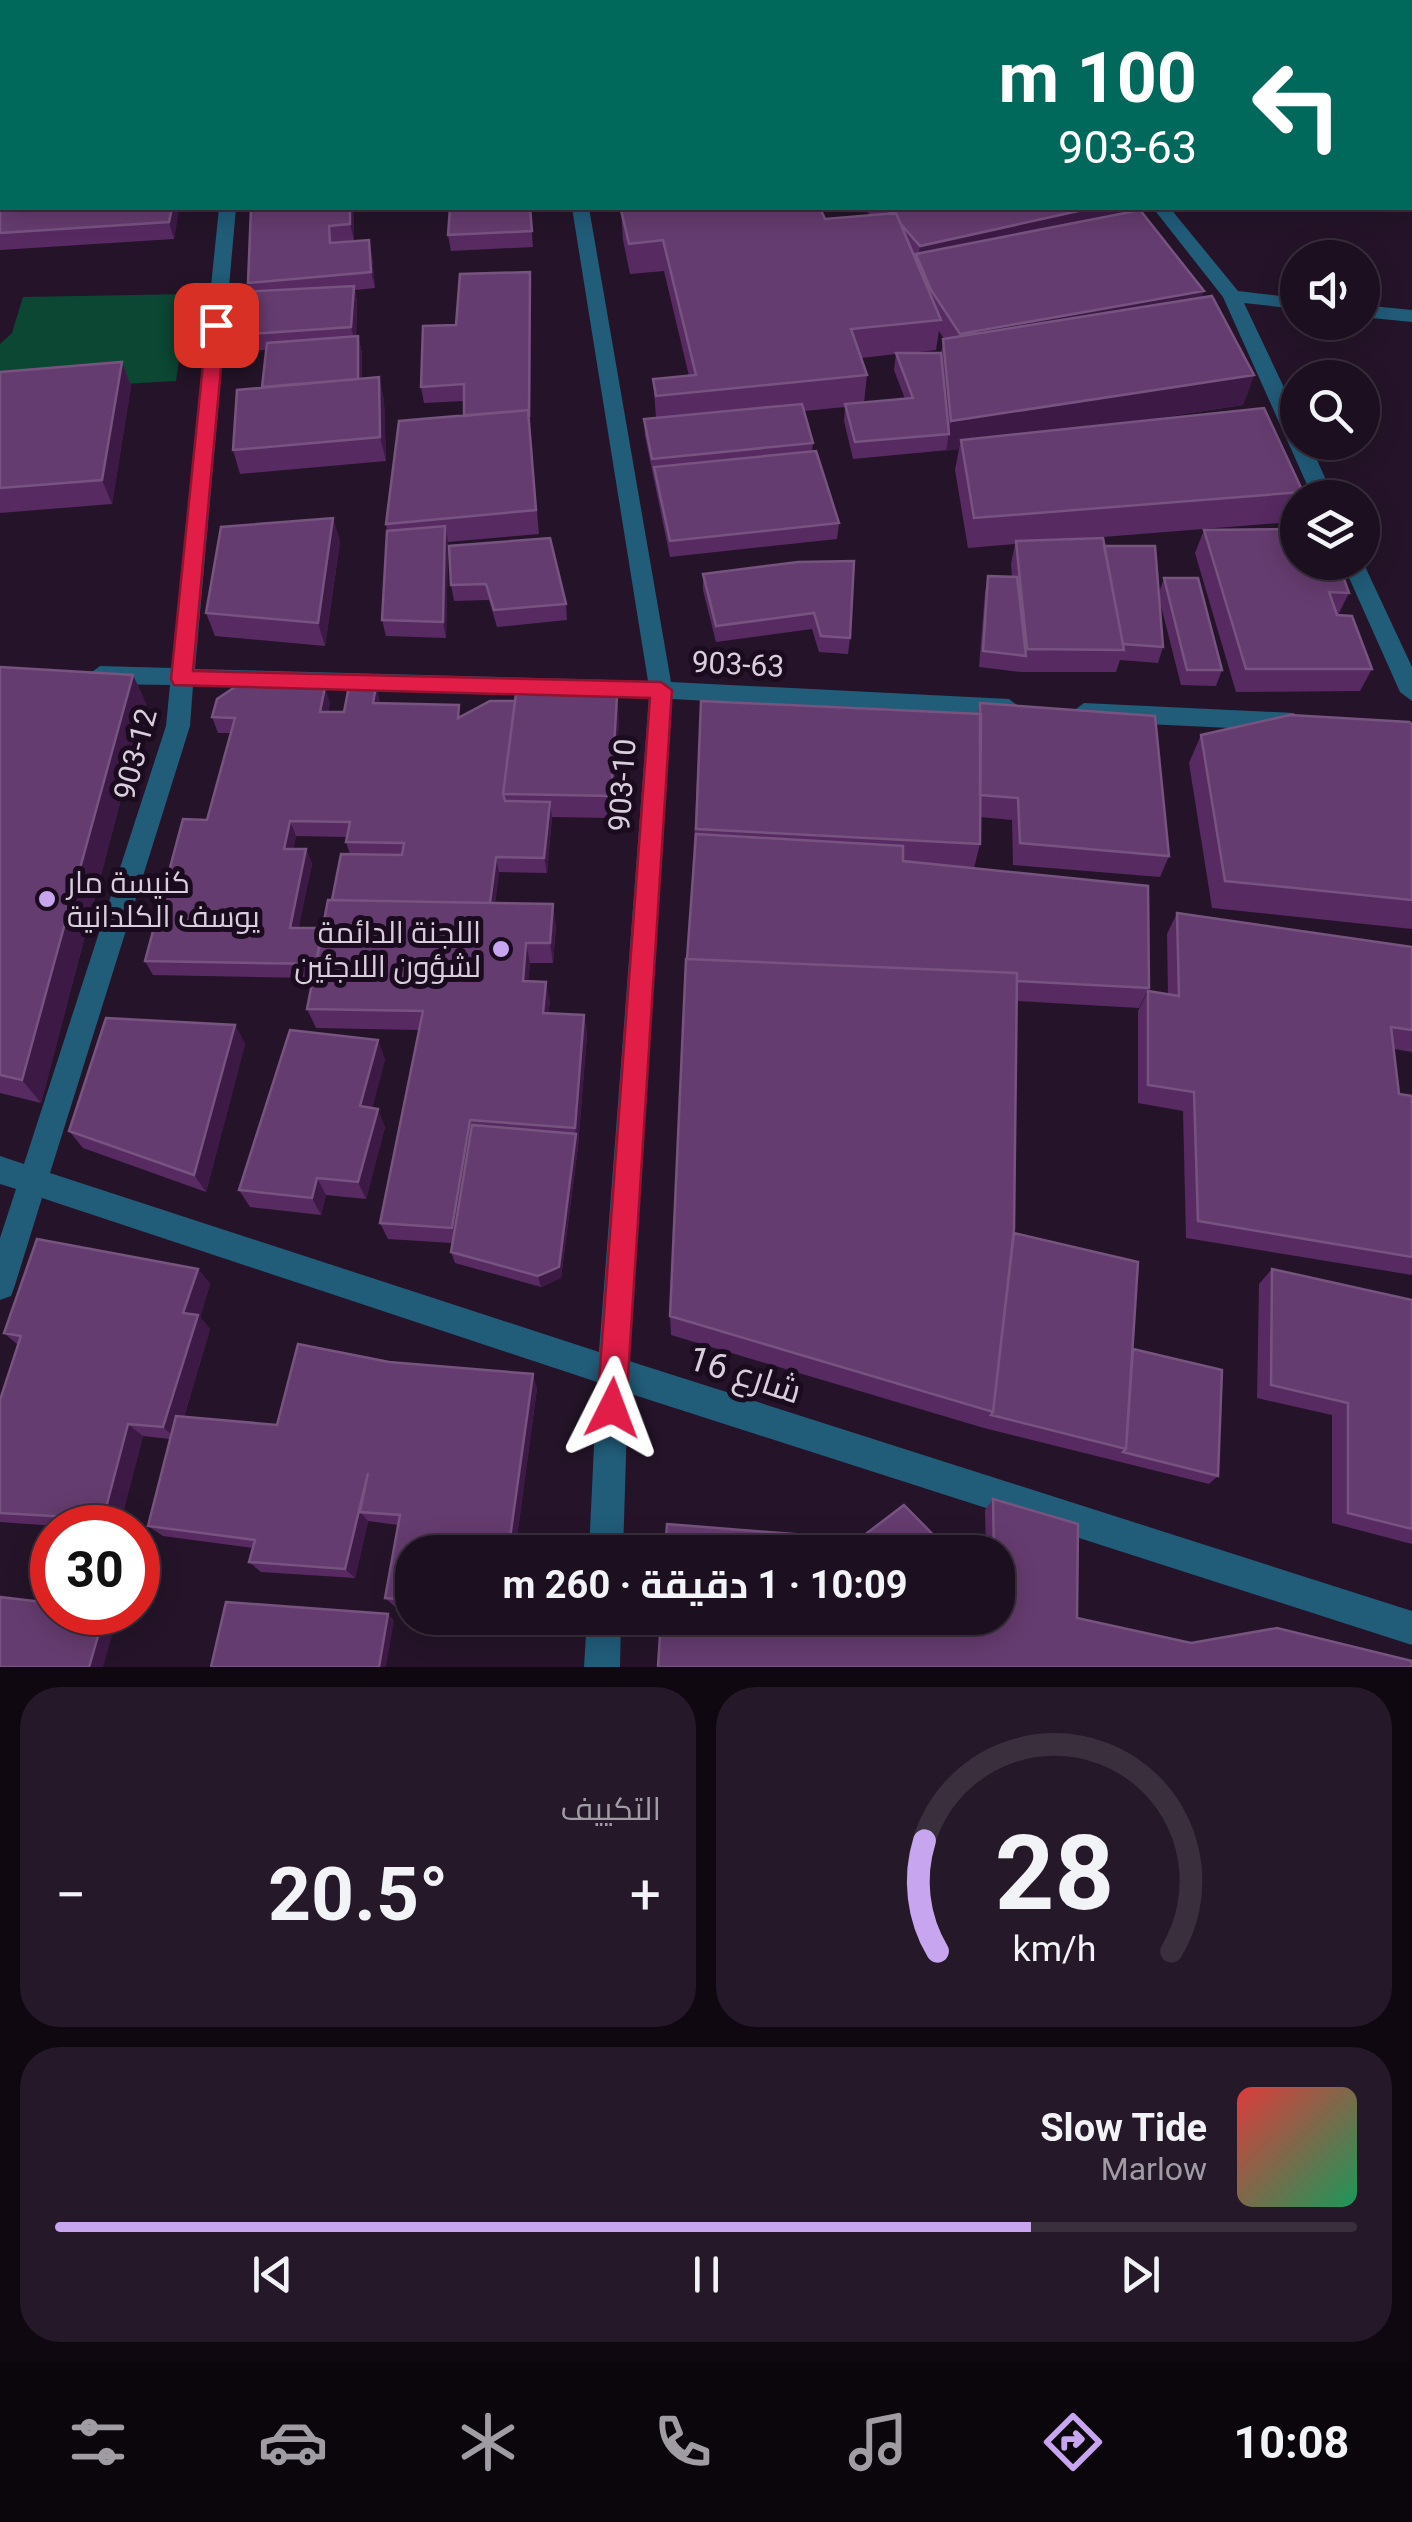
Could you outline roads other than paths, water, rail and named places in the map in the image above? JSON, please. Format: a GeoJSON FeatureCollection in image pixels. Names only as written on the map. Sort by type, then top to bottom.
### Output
{"type":"FeatureCollection","features":[{"type":"Feature","properties":{"kind":"street","name":"903-12"},"geometry":{"type":"LineString","coordinates":[[0,1285],[178,726],[227,210]]}},
{"type":"Feature","properties":{"kind":"street","name":"903-10"},"geometry":{"type":"LineString","coordinates":[[581,210],[661,690],[613,1372],[607,1535]]}},
{"type":"Feature","properties":{"kind":"street"},"geometry":{"type":"LineString","coordinates":[[1163,210],[1232,296],[1280,401]]}},
{"type":"Feature","properties":{"kind":"street"},"geometry":{"type":"LineString","coordinates":[[1232,296],[1280,302]]}},
{"type":"Feature","properties":{"kind":"street"},"geometry":{"type":"LineString","coordinates":[[1380,313],[1412,316]]}},
{"type":"Feature","properties":{"kind":"street"},"geometry":{"type":"LineString","coordinates":[[1361,580],[1412,692]]}},
{"type":"Feature","properties":{"kind":"street","name":"903-63"},"geometry":{"type":"LineString","coordinates":[[73,674],[661,690],[1313,724]]}},
{"type":"Feature","properties":{"kind":"street","name":"شارع 16"},"geometry":{"type":"LineString","coordinates":[[0,1170],[613,1372],[1412,1628]]}},
{"type":"Feature","properties":{"kind":"street"},"geometry":{"type":"LineString","coordinates":[[602,1667],[603,1635]]}},
{"type":"Feature","properties":{"kind":"place","name":"كنيسة مار يوسف الكلدانية"},"geometry":{"type":"Point","coordinates":[47,899]}},
{"type":"Feature","properties":{"kind":"place","name":"اللجنة الدائمة لشؤون اللاجئين"},"geometry":{"type":"Point","coordinates":[501,949]}}]}
